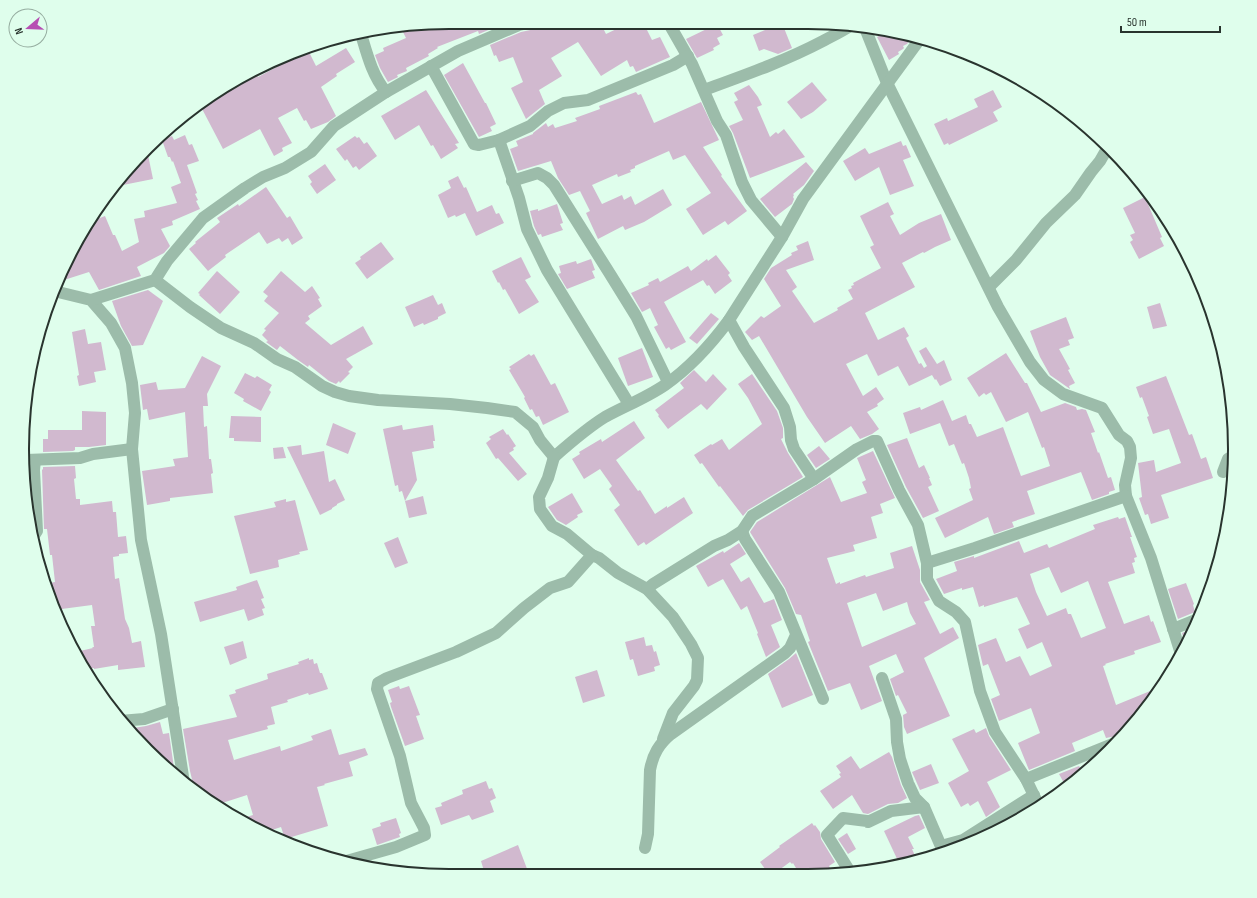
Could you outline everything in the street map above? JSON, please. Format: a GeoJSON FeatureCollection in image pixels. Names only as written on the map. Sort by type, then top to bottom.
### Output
{"type":"FeatureCollection","features":[{"type":"Feature","properties":{"kind":"street"},"geometry":{"type":"LineString","coordinates":[[59,292],[91,300],[155,280],[167,261],[203,218],[251,184],[263,177],[285,168],[311,152],[334,126],[386,92],[458,51],[507,29]]}},
{"type":"Feature","properties":{"kind":"street"},"geometry":{"type":"LineString","coordinates":[[672,29],[688,56],[726,135],[742,182],[750,200],[782,237]]}},
{"type":"Feature","properties":{"kind":"street"},"geometry":{"type":"LineString","coordinates":[[704,90],[760,70],[805,51],[844,31]]}},
{"type":"Feature","properties":{"kind":"street"},"geometry":{"type":"LineString","coordinates":[[867,34],[888,83],[998,307],[1030,362],[1044,380],[1063,394],[1102,408],[1120,435],[1127,441],[1130,447],[1131,458],[1125,485],[1126,496],[1151,558],[1179,647]]}},
{"type":"Feature","properties":{"kind":"street"},"geometry":{"type":"LineString","coordinates":[[362,38],[367,56],[378,82],[386,92]]}},
{"type":"Feature","properties":{"kind":"street"},"geometry":{"type":"LineString","coordinates":[[662,742],[674,712],[697,680],[698,658],[691,644],[673,617],[647,589],[618,573],[599,558],[592,555],[567,534],[552,526],[540,509],[539,497],[548,478],[554,457],[603,418],[642,399],[668,382],[696,358],[720,332],[782,237],[803,199],[917,43]]}},
{"type":"Feature","properties":{"kind":"street"},"geometry":{"type":"LineString","coordinates":[[431,66],[474,144],[479,145],[499,140],[530,126],[548,111],[564,103],[588,100],[673,65],[688,56]]}},
{"type":"Feature","properties":{"kind":"street"},"geometry":{"type":"LineString","coordinates":[[499,140],[527,229],[547,270],[629,404]]}},
{"type":"Feature","properties":{"kind":"street"},"geometry":{"type":"LineString","coordinates":[[989,287],[1016,260],[1046,223],[1075,195],[1105,152]]}},
{"type":"Feature","properties":{"kind":"street"},"geometry":{"type":"LineString","coordinates":[[512,181],[538,173],[547,178],[554,185],[636,316],[668,382]]}},
{"type":"Feature","properties":{"kind":"street"},"geometry":{"type":"LineString","coordinates":[[155,280],[190,307],[221,328],[254,343],[276,359],[295,367],[322,386],[335,392],[348,396],[378,400],[450,404],[515,412],[533,427],[540,440],[554,457]]}},
{"type":"Feature","properties":{"kind":"street"},"geometry":{"type":"LineString","coordinates":[[91,300],[111,323],[124,348],[132,383],[135,413],[132,449],[141,540],[161,634],[183,774]]}},
{"type":"Feature","properties":{"kind":"street"},"geometry":{"type":"LineString","coordinates":[[729,320],[744,347],[784,408],[790,427],[791,440],[794,449],[814,480]]}},
{"type":"Feature","properties":{"kind":"street"},"geometry":{"type":"LineString","coordinates":[[647,589],[701,554],[742,531],[752,516],[814,480],[857,449],[873,441],[877,441],[899,490],[918,525],[927,563],[927,579],[939,601],[956,612],[965,622],[980,691],[995,732],[1026,779],[1037,801]]}},
{"type":"Feature","properties":{"kind":"street"},"geometry":{"type":"LineString","coordinates":[[37,531],[34,470],[30,460],[80,458],[93,454],[132,449]]}},
{"type":"Feature","properties":{"kind":"street"},"geometry":{"type":"LineString","coordinates":[[1223,472],[1228,460]]}},
{"type":"Feature","properties":{"kind":"street"},"geometry":{"type":"LineString","coordinates":[[927,563],[1126,496]]}},
{"type":"Feature","properties":{"kind":"street"},"geometry":{"type":"LineString","coordinates":[[742,531],[745,540],[779,592],[823,700]]}},
{"type":"Feature","properties":{"kind":"street"},"geometry":{"type":"LineString","coordinates":[[356,858],[396,847],[425,836],[424,828],[411,803],[400,756],[376,689],[378,683],[387,678],[456,652],[496,633],[524,608],[550,588],[568,582],[592,555]]}},
{"type":"Feature","properties":{"kind":"street"},"geometry":{"type":"LineString","coordinates":[[1173,629],[1191,622]]}},
{"type":"Feature","properties":{"kind":"street"},"geometry":{"type":"LineString","coordinates":[[645,848],[648,834],[650,770],[657,748],[671,734],[785,653],[790,648],[796,635]]}},
{"type":"Feature","properties":{"kind":"street"},"geometry":{"type":"LineString","coordinates":[[882,678],[896,719],[897,742],[900,759],[908,783],[915,798],[924,807],[941,848]]}},
{"type":"Feature","properties":{"kind":"street"},"geometry":{"type":"LineString","coordinates":[[128,720],[144,719],[173,709]]}},
{"type":"Feature","properties":{"kind":"street"},"geometry":{"type":"LineString","coordinates":[[1026,779],[1103,748]]}},
{"type":"Feature","properties":{"kind":"street"},"geometry":{"type":"LineString","coordinates":[[966,838],[1034,795]]}},
{"type":"Feature","properties":{"kind":"street"},"geometry":{"type":"LineString","coordinates":[[847,867],[827,836],[842,818],[868,822],[891,811],[924,807]]}},
{"type":"Feature","properties":{"kind":"building"},"geometry":{"type":"Polygon","coordinates":[[[449,29],[491,29],[479,34],[478,31],[437,47],[438,48],[428,54],[429,56],[406,68],[407,71],[397,75],[398,77],[388,82],[375,55],[384,51],[383,48],[406,38],[403,32],[449,29]]]}},
{"type":"Feature","properties":{"kind":"building"},"geometry":{"type":"Polygon","coordinates":[[[535,29],[604,29],[606,34],[616,29],[646,29],[652,40],[660,37],[670,57],[636,72],[633,66],[630,67],[627,60],[601,76],[578,42],[551,58],[562,76],[539,90],[545,104],[526,119],[511,88],[523,82],[513,57],[499,62],[496,55],[494,56],[490,45],[521,32],[535,29]]]}},
{"type":"Feature","properties":{"kind":"building"},"geometry":{"type":"Polygon","coordinates":[[[707,29],[720,29],[723,35],[717,38],[720,44],[713,48],[714,50],[697,58],[686,39],[707,29]]]}},
{"type":"Feature","properties":{"kind":"building"},"geometry":{"type":"Polygon","coordinates":[[[768,29],[784,29],[792,48],[778,54],[764,49],[759,51],[753,35],[768,29]]]}},
{"type":"Feature","properties":{"kind":"building"},"geometry":{"type":"Polygon","coordinates":[[[880,35],[909,41],[903,46],[903,49],[898,52],[899,54],[889,60],[877,37],[880,35]]]}},
{"type":"Feature","properties":{"kind":"building"},"geometry":{"type":"Polygon","coordinates":[[[346,48],[355,62],[336,74],[337,76],[321,87],[336,116],[328,122],[311,129],[306,120],[304,121],[297,108],[278,118],[292,143],[282,148],[283,151],[274,156],[260,129],[223,149],[202,109],[239,85],[257,75],[258,77],[286,62],[309,53],[316,66],[346,48]]]}},
{"type":"Feature","properties":{"kind":"building"},"geometry":{"type":"Polygon","coordinates":[[[463,63],[496,124],[490,127],[492,131],[479,137],[444,75],[463,63]]]}},
{"type":"Feature","properties":{"kind":"building"},"geometry":{"type":"Polygon","coordinates":[[[812,82],[827,100],[813,112],[801,119],[787,102],[812,82]]]}},
{"type":"Feature","properties":{"kind":"building"},"geometry":{"type":"Polygon","coordinates":[[[749,85],[762,105],[757,107],[770,137],[776,132],[778,134],[784,129],[805,157],[750,178],[729,126],[743,120],[734,102],[738,100],[734,93],[749,85]]]}},
{"type":"Feature","properties":{"kind":"building"},"geometry":{"type":"Polygon","coordinates":[[[426,90],[459,143],[455,144],[458,148],[441,159],[433,145],[431,146],[419,125],[395,140],[381,116],[426,90]]]}},
{"type":"Feature","properties":{"kind":"building"},"geometry":{"type":"Polygon","coordinates":[[[993,90],[1002,107],[993,112],[998,121],[949,145],[948,143],[944,145],[934,124],[947,118],[948,121],[978,107],[974,99],[993,90]]]}},
{"type":"Feature","properties":{"kind":"building"},"geometry":{"type":"Polygon","coordinates":[[[636,92],[638,95],[641,94],[654,123],[701,102],[719,140],[703,147],[722,175],[721,176],[747,211],[728,225],[725,221],[703,235],[686,209],[711,193],[685,155],[673,160],[669,151],[635,166],[635,168],[630,170],[631,172],[618,177],[617,174],[592,185],[602,204],[622,195],[624,200],[631,196],[635,205],[663,189],[672,205],[644,222],[625,230],[623,226],[598,239],[586,213],[590,211],[580,191],[569,195],[558,178],[551,161],[518,171],[510,149],[518,146],[516,141],[533,134],[546,123],[548,127],[553,124],[555,128],[577,121],[575,118],[600,109],[599,106],[636,92]]]}},
{"type":"Feature","properties":{"kind":"building"},"geometry":{"type":"Polygon","coordinates":[[[185,135],[189,145],[192,144],[199,161],[187,165],[197,193],[195,194],[198,200],[196,201],[200,209],[172,221],[173,225],[161,229],[170,246],[164,253],[137,267],[141,276],[99,290],[89,272],[65,280],[85,239],[98,219],[105,216],[122,251],[139,242],[134,219],[145,217],[144,211],[177,203],[171,187],[181,183],[173,161],[172,162],[170,157],[168,157],[163,142],[172,136],[174,140],[185,135]]]}},
{"type":"Feature","properties":{"kind":"building"},"geometry":{"type":"Polygon","coordinates":[[[355,136],[357,138],[359,137],[364,144],[367,142],[377,156],[359,170],[356,166],[353,168],[347,159],[345,161],[336,149],[355,136]]]}},
{"type":"Feature","properties":{"kind":"building"},"geometry":{"type":"Polygon","coordinates":[[[901,141],[903,146],[906,145],[911,157],[903,160],[914,186],[890,195],[879,167],[855,181],[843,161],[865,148],[869,154],[901,141]]]}},
{"type":"Feature","properties":{"kind":"building"},"geometry":{"type":"Polygon","coordinates":[[[148,156],[153,179],[123,185],[133,172],[148,156]]]}},
{"type":"Feature","properties":{"kind":"building"},"geometry":{"type":"Polygon","coordinates":[[[806,162],[814,171],[804,185],[793,194],[794,199],[792,204],[775,217],[760,199],[806,162]]]}},
{"type":"Feature","properties":{"kind":"building"},"geometry":{"type":"Polygon","coordinates":[[[325,164],[336,180],[317,194],[310,184],[312,182],[308,176],[325,164]]]}},
{"type":"Feature","properties":{"kind":"building"},"geometry":{"type":"Polygon","coordinates":[[[458,176],[464,188],[466,187],[477,212],[492,205],[496,214],[499,213],[504,223],[476,236],[465,213],[456,217],[455,215],[448,218],[438,195],[451,188],[448,181],[458,176]]]}},
{"type":"Feature","properties":{"kind":"building"},"geometry":{"type":"Polygon","coordinates":[[[266,187],[287,218],[290,216],[303,238],[292,245],[288,238],[282,242],[279,238],[267,244],[259,232],[225,255],[226,257],[208,271],[189,249],[196,243],[195,242],[220,222],[217,218],[238,204],[239,206],[266,187]]]}},
{"type":"Feature","properties":{"kind":"building"},"geometry":{"type":"Polygon","coordinates":[[[1144,197],[1162,237],[1160,238],[1164,246],[1139,259],[1130,242],[1133,240],[1130,235],[1135,233],[1123,208],[1144,197]]]}},
{"type":"Feature","properties":{"kind":"building"},"geometry":{"type":"Polygon","coordinates":[[[888,202],[894,214],[890,216],[900,235],[919,223],[941,214],[951,240],[902,263],[915,287],[865,313],[878,340],[904,327],[909,336],[906,338],[919,364],[921,363],[924,368],[927,366],[919,351],[926,347],[937,364],[944,360],[952,380],[940,386],[932,375],[909,386],[898,366],[878,376],[867,354],[846,364],[863,396],[876,387],[884,399],[877,404],[878,406],[867,412],[879,429],[860,439],[851,426],[825,443],[807,417],[759,336],[752,340],[745,332],[761,316],[764,318],[781,306],[764,279],[771,268],[792,255],[791,253],[798,250],[796,246],[808,241],[814,260],[786,270],[797,287],[792,291],[814,323],[838,310],[837,308],[853,299],[848,290],[852,288],[851,286],[854,285],[853,283],[881,268],[870,247],[874,245],[860,216],[888,202]]]}},
{"type":"Feature","properties":{"kind":"building"},"geometry":{"type":"Polygon","coordinates":[[[557,204],[563,223],[560,224],[563,230],[542,237],[541,234],[538,235],[530,211],[538,209],[538,211],[557,204]]]}},
{"type":"Feature","properties":{"kind":"building"},"geometry":{"type":"Polygon","coordinates":[[[381,242],[394,259],[367,279],[355,263],[361,259],[360,257],[381,242]]]}},
{"type":"Feature","properties":{"kind":"building"},"geometry":{"type":"Polygon","coordinates":[[[716,255],[730,273],[728,275],[732,281],[715,294],[709,285],[707,286],[703,280],[664,302],[686,342],[671,350],[669,347],[666,349],[654,327],[658,325],[650,308],[642,312],[631,293],[649,285],[648,283],[658,278],[660,282],[688,266],[691,271],[707,259],[708,261],[716,255]]]}},
{"type":"Feature","properties":{"kind":"building"},"geometry":{"type":"Polygon","coordinates":[[[521,257],[531,277],[525,280],[539,302],[519,314],[505,289],[503,290],[492,271],[521,257]]]}},
{"type":"Feature","properties":{"kind":"building"},"geometry":{"type":"Polygon","coordinates":[[[591,259],[595,270],[592,271],[595,278],[567,289],[558,274],[561,273],[559,266],[576,261],[577,264],[591,259]]]}},
{"type":"Feature","properties":{"kind":"building"},"geometry":{"type":"Polygon","coordinates":[[[217,271],[240,292],[220,314],[198,293],[217,271]]]}},
{"type":"Feature","properties":{"kind":"building"},"geometry":{"type":"Polygon","coordinates":[[[281,271],[305,292],[312,286],[320,298],[318,299],[322,306],[308,316],[310,319],[305,323],[331,345],[363,326],[373,344],[346,359],[353,367],[348,372],[350,373],[340,383],[339,381],[336,384],[329,381],[309,365],[308,367],[280,346],[277,350],[266,342],[268,341],[262,335],[266,330],[264,329],[279,313],[264,301],[268,296],[263,292],[281,271]]]}},
{"type":"Feature","properties":{"kind":"building"},"geometry":{"type":"Polygon","coordinates":[[[148,290],[163,301],[143,345],[132,346],[121,326],[112,301],[148,290]]]}},
{"type":"Feature","properties":{"kind":"building"},"geometry":{"type":"Polygon","coordinates":[[[433,295],[438,305],[442,303],[446,313],[438,317],[438,319],[424,325],[423,323],[414,327],[405,307],[433,295]]]}},
{"type":"Feature","properties":{"kind":"building"},"geometry":{"type":"Polygon","coordinates":[[[1160,303],[1167,326],[1153,329],[1147,307],[1160,303]]]}},
{"type":"Feature","properties":{"kind":"building"},"geometry":{"type":"Polygon","coordinates":[[[711,313],[719,319],[697,344],[689,338],[711,313]]]}},
{"type":"Feature","properties":{"kind":"building"},"geometry":{"type":"Polygon","coordinates":[[[1066,317],[1074,338],[1068,340],[1070,345],[1059,349],[1070,369],[1068,370],[1075,383],[1069,386],[1070,389],[1050,375],[1040,357],[1030,331],[1066,317]]]}},
{"type":"Feature","properties":{"kind":"building"},"geometry":{"type":"Polygon","coordinates":[[[85,329],[88,344],[101,342],[106,370],[94,372],[96,382],[79,386],[77,376],[79,375],[72,332],[85,329]]]}},
{"type":"Feature","properties":{"kind":"building"},"geometry":{"type":"Polygon","coordinates":[[[642,348],[653,377],[628,386],[618,358],[642,348]]]}},
{"type":"Feature","properties":{"kind":"building"},"geometry":{"type":"Polygon","coordinates":[[[1006,353],[1025,383],[1027,383],[1041,412],[1065,403],[1076,407],[1077,410],[1086,410],[1095,432],[1091,433],[1098,453],[1099,452],[1108,478],[1111,477],[1115,490],[1109,492],[1109,494],[1092,500],[1081,472],[1027,491],[1035,514],[1012,522],[1014,527],[994,534],[988,517],[945,538],[935,518],[973,500],[969,489],[971,488],[969,478],[964,463],[962,464],[954,444],[949,446],[940,423],[910,434],[903,413],[920,407],[921,410],[943,400],[952,421],[966,415],[969,424],[971,424],[977,437],[1003,427],[1021,476],[1050,466],[1044,447],[1042,448],[1028,412],[1006,422],[991,392],[986,395],[984,393],[979,397],[967,378],[1006,353]]]}},
{"type":"Feature","properties":{"kind":"building"},"geometry":{"type":"Polygon","coordinates":[[[529,354],[531,356],[534,354],[551,385],[555,383],[569,412],[543,425],[539,416],[536,417],[532,409],[530,410],[524,398],[525,397],[509,370],[511,369],[509,367],[529,354]]]}},
{"type":"Feature","properties":{"kind":"building"},"geometry":{"type":"Polygon","coordinates":[[[202,356],[221,366],[207,394],[208,406],[203,406],[204,427],[207,426],[209,459],[211,459],[213,473],[211,474],[213,493],[170,498],[170,501],[147,505],[142,471],[175,466],[173,459],[188,457],[185,412],[149,420],[147,409],[143,410],[140,385],[156,382],[158,390],[185,388],[202,356]]]}},
{"type":"Feature","properties":{"kind":"building"},"geometry":{"type":"Polygon","coordinates":[[[694,370],[706,382],[713,374],[727,389],[707,410],[701,404],[668,429],[655,410],[684,388],[680,383],[694,370]]]}},
{"type":"Feature","properties":{"kind":"building"},"geometry":{"type":"Polygon","coordinates":[[[245,373],[255,378],[257,376],[272,385],[269,390],[271,392],[261,411],[243,401],[244,399],[234,393],[245,373]]]}},
{"type":"Feature","properties":{"kind":"building"},"geometry":{"type":"Polygon","coordinates":[[[752,374],[777,411],[783,428],[783,438],[781,439],[803,477],[748,510],[743,516],[720,486],[719,487],[702,463],[700,464],[694,455],[722,439],[729,450],[762,424],[748,398],[738,384],[752,374]]]}},
{"type":"Feature","properties":{"kind":"building"},"geometry":{"type":"Polygon","coordinates":[[[1166,376],[1189,435],[1192,434],[1201,459],[1206,457],[1213,478],[1161,495],[1169,518],[1151,524],[1148,514],[1145,515],[1139,498],[1142,497],[1138,463],[1154,460],[1156,472],[1181,463],[1169,429],[1153,434],[1147,417],[1149,416],[1142,397],[1140,398],[1136,387],[1166,376]]]}},
{"type":"Feature","properties":{"kind":"building"},"geometry":{"type":"Polygon","coordinates":[[[82,411],[106,412],[106,445],[75,447],[75,450],[73,451],[43,452],[43,439],[48,439],[48,430],[82,430],[82,411]]]}},
{"type":"Feature","properties":{"kind":"building"},"geometry":{"type":"Polygon","coordinates":[[[231,416],[261,417],[261,442],[234,441],[234,438],[229,438],[231,416]]]}},
{"type":"Feature","properties":{"kind":"building"},"geometry":{"type":"Polygon","coordinates":[[[634,421],[645,438],[616,460],[638,491],[640,490],[655,514],[684,497],[693,513],[646,545],[644,542],[638,546],[614,510],[620,505],[609,489],[612,486],[600,469],[584,479],[572,459],[580,454],[579,452],[601,439],[602,442],[634,421]]]}},
{"type":"Feature","properties":{"kind":"building"},"geometry":{"type":"Polygon","coordinates":[[[333,423],[356,433],[348,454],[326,445],[333,423]]]}},
{"type":"Feature","properties":{"kind":"building"},"geometry":{"type":"Polygon","coordinates":[[[402,425],[403,430],[433,425],[435,441],[433,441],[434,448],[412,452],[417,480],[405,501],[402,491],[399,492],[398,485],[395,486],[383,429],[402,425]]]}},
{"type":"Feature","properties":{"kind":"building"},"geometry":{"type":"Polygon","coordinates":[[[503,429],[516,446],[513,448],[514,450],[509,453],[527,474],[518,481],[498,458],[496,459],[486,443],[491,439],[489,437],[503,429]]]}},
{"type":"Feature","properties":{"kind":"building"},"geometry":{"type":"Polygon","coordinates":[[[907,438],[919,468],[924,465],[930,478],[932,485],[928,487],[939,511],[923,518],[906,487],[887,445],[907,438]]]}},
{"type":"Feature","properties":{"kind":"building"},"geometry":{"type":"Polygon","coordinates":[[[301,445],[302,455],[324,451],[329,482],[335,479],[345,500],[320,515],[287,447],[301,445]]]}},
{"type":"Feature","properties":{"kind":"building"},"geometry":{"type":"Polygon","coordinates":[[[819,446],[830,459],[816,468],[807,455],[819,446]]]}},
{"type":"Feature","properties":{"kind":"building"},"geometry":{"type":"Polygon","coordinates":[[[283,447],[286,458],[274,459],[273,448],[283,447]]]}},
{"type":"Feature","properties":{"kind":"building"},"geometry":{"type":"Polygon","coordinates":[[[873,451],[895,498],[880,504],[883,513],[871,517],[877,538],[853,545],[855,551],[827,558],[836,584],[865,575],[866,577],[894,568],[890,553],[912,546],[920,570],[920,582],[930,600],[924,602],[940,634],[953,627],[959,638],[924,658],[950,716],[907,734],[904,727],[903,715],[907,713],[898,695],[896,696],[890,679],[904,672],[896,654],[869,666],[882,701],[861,710],[850,683],[828,691],[808,642],[810,641],[801,615],[796,614],[785,588],[750,532],[757,522],[830,477],[841,502],[867,493],[862,482],[866,480],[857,458],[873,451]],[[876,593],[847,603],[862,647],[916,624],[910,613],[907,602],[883,611],[876,593]]]}},
{"type":"Feature","properties":{"kind":"building"},"geometry":{"type":"Polygon","coordinates":[[[75,466],[76,478],[74,479],[76,499],[80,499],[80,505],[112,501],[113,512],[116,512],[118,537],[126,536],[128,553],[119,554],[119,556],[113,557],[115,579],[119,578],[125,619],[129,628],[132,643],[141,641],[145,667],[118,670],[118,665],[91,668],[81,651],[94,647],[91,626],[95,626],[92,605],[61,609],[51,584],[51,583],[55,582],[47,529],[44,529],[43,467],[75,466]]]}},
{"type":"Feature","properties":{"kind":"building"},"geometry":{"type":"Polygon","coordinates":[[[572,493],[583,512],[577,515],[578,517],[566,525],[557,520],[548,507],[572,493]]]}},
{"type":"Feature","properties":{"kind":"building"},"geometry":{"type":"Polygon","coordinates":[[[423,496],[427,514],[409,518],[405,501],[423,496]]]}},
{"type":"Feature","properties":{"kind":"building"},"geometry":{"type":"Polygon","coordinates":[[[286,499],[286,502],[295,500],[308,550],[299,552],[300,554],[278,560],[279,567],[250,574],[234,516],[276,507],[274,502],[286,499]]]}},
{"type":"Feature","properties":{"kind":"building"},"geometry":{"type":"Polygon","coordinates":[[[1118,517],[1119,519],[1125,517],[1137,557],[1134,558],[1135,562],[1132,563],[1135,573],[1108,582],[1124,624],[1149,615],[1151,622],[1153,621],[1161,642],[1134,651],[1135,654],[1103,666],[1116,705],[1151,691],[1141,705],[1114,736],[1106,738],[1103,730],[1072,743],[1075,751],[1029,770],[1018,743],[1040,733],[1031,708],[999,721],[991,699],[1000,695],[988,664],[983,666],[978,645],[996,638],[1006,662],[1020,656],[1030,676],[1052,666],[1042,642],[1027,649],[1018,629],[1030,624],[1017,597],[984,607],[984,605],[979,607],[973,587],[962,590],[962,588],[944,594],[936,579],[957,571],[954,562],[974,556],[974,558],[1019,541],[1024,553],[1047,544],[1049,548],[1095,529],[1093,525],[1118,517]],[[1049,567],[1030,574],[1047,616],[1066,608],[1068,614],[1071,614],[1081,638],[1106,628],[1088,581],[1061,593],[1049,567]]]}},
{"type":"Feature","properties":{"kind":"building"},"geometry":{"type":"Polygon","coordinates":[[[398,537],[408,563],[395,568],[384,543],[398,537]]]}},
{"type":"Feature","properties":{"kind":"building"},"geometry":{"type":"Polygon","coordinates":[[[739,543],[746,554],[730,564],[741,582],[749,577],[764,603],[774,599],[782,620],[771,625],[780,647],[766,657],[747,606],[741,610],[723,579],[708,587],[696,566],[723,551],[724,553],[739,543]]]}},
{"type":"Feature","properties":{"kind":"building"},"geometry":{"type":"Polygon","coordinates":[[[257,580],[264,598],[261,599],[265,608],[262,609],[264,615],[248,621],[244,609],[200,622],[194,602],[237,590],[236,587],[257,580]]]}},
{"type":"Feature","properties":{"kind":"building"},"geometry":{"type":"Polygon","coordinates":[[[1186,583],[1194,604],[1195,612],[1178,619],[1168,589],[1186,583]]]}},
{"type":"Feature","properties":{"kind":"building"},"geometry":{"type":"Polygon","coordinates":[[[1187,631],[1183,638],[1182,633],[1187,631]]]}},
{"type":"Feature","properties":{"kind":"building"},"geometry":{"type":"Polygon","coordinates":[[[644,637],[646,646],[652,645],[654,652],[656,651],[660,665],[654,667],[655,671],[638,676],[633,659],[630,660],[625,642],[644,637]]]}},
{"type":"Feature","properties":{"kind":"building"},"geometry":{"type":"Polygon","coordinates":[[[243,641],[247,658],[230,665],[224,647],[243,641]]]}},
{"type":"Feature","properties":{"kind":"building"},"geometry":{"type":"Polygon","coordinates":[[[796,653],[813,695],[782,708],[768,674],[796,653]]]}},
{"type":"Feature","properties":{"kind":"building"},"geometry":{"type":"Polygon","coordinates":[[[309,658],[309,660],[313,659],[314,664],[317,663],[320,673],[322,673],[328,689],[309,695],[308,693],[287,700],[288,702],[271,707],[275,724],[267,726],[268,729],[228,740],[234,760],[280,746],[281,751],[313,740],[311,736],[331,729],[339,755],[365,748],[368,755],[349,762],[353,776],[317,787],[328,826],[290,838],[284,835],[281,827],[272,830],[246,817],[253,815],[247,795],[223,803],[193,782],[183,729],[237,717],[229,695],[236,693],[235,690],[268,679],[267,674],[299,664],[298,662],[309,658]]]}},
{"type":"Feature","properties":{"kind":"building"},"geometry":{"type":"Polygon","coordinates":[[[597,670],[605,696],[583,703],[575,677],[597,670]]]}},
{"type":"Feature","properties":{"kind":"building"},"geometry":{"type":"Polygon","coordinates":[[[399,686],[400,689],[409,686],[420,715],[416,716],[424,739],[405,746],[391,707],[390,703],[392,702],[388,690],[399,686]]]}},
{"type":"Feature","properties":{"kind":"building"},"geometry":{"type":"Polygon","coordinates":[[[160,722],[163,734],[169,733],[174,766],[135,728],[160,722]]]}},
{"type":"Feature","properties":{"kind":"building"},"geometry":{"type":"Polygon","coordinates":[[[986,728],[989,736],[1011,770],[987,782],[1000,807],[986,817],[978,801],[970,806],[968,803],[961,807],[948,783],[969,771],[952,739],[974,729],[976,733],[986,728]]]}},
{"type":"Feature","properties":{"kind":"building"},"geometry":{"type":"Polygon","coordinates":[[[889,752],[907,798],[898,803],[888,804],[868,814],[863,813],[852,795],[833,809],[820,791],[841,777],[839,774],[841,773],[836,766],[851,756],[860,769],[889,752]]]}},
{"type":"Feature","properties":{"kind":"building"},"geometry":{"type":"Polygon","coordinates":[[[931,764],[939,783],[920,790],[912,772],[931,764]]]}},
{"type":"Feature","properties":{"kind":"building"},"geometry":{"type":"Polygon","coordinates":[[[1079,766],[1081,769],[1064,782],[1059,774],[1079,766]]]}},
{"type":"Feature","properties":{"kind":"building"},"geometry":{"type":"Polygon","coordinates":[[[486,781],[489,789],[492,788],[496,798],[490,801],[494,812],[472,820],[469,815],[441,825],[435,808],[442,806],[441,803],[463,794],[462,790],[486,781]]]}},
{"type":"Feature","properties":{"kind":"building"},"geometry":{"type":"Polygon","coordinates":[[[919,815],[925,828],[908,837],[914,849],[912,849],[915,855],[897,859],[884,831],[919,815]]]}},
{"type":"Feature","properties":{"kind":"building"},"geometry":{"type":"Polygon","coordinates":[[[396,818],[401,833],[399,834],[400,837],[377,845],[372,829],[381,826],[380,823],[396,818]]]}},
{"type":"Feature","properties":{"kind":"building"},"geometry":{"type":"Polygon","coordinates":[[[812,823],[820,832],[821,839],[835,862],[829,866],[830,868],[797,869],[793,863],[792,864],[790,862],[780,869],[765,869],[760,862],[780,847],[779,846],[812,823]]]}},
{"type":"Feature","properties":{"kind":"building"},"geometry":{"type":"Polygon","coordinates":[[[847,833],[856,849],[848,854],[838,839],[847,833]]]}},
{"type":"Feature","properties":{"kind":"building"},"geometry":{"type":"Polygon","coordinates":[[[518,845],[527,869],[483,869],[481,861],[518,845]]]}}]}
